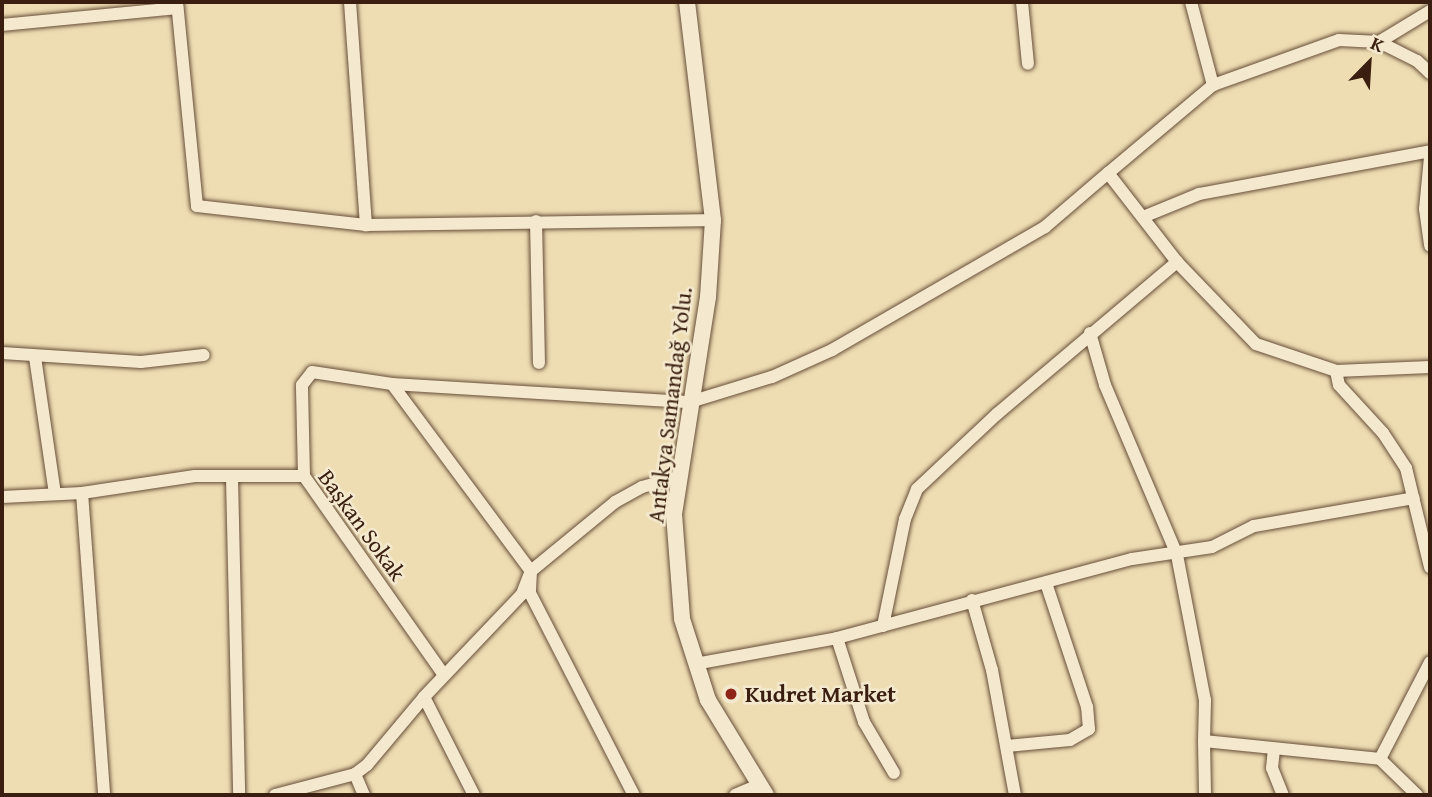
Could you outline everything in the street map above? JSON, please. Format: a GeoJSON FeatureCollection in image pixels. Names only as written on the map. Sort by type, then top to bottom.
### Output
{"type":"FeatureCollection","features":[{"type":"Feature","properties":{"kind":"street"},"geometry":{"type":"LineString","coordinates":[[350,2],[366,225]]}},
{"type":"Feature","properties":{"kind":"street","name":"Antakya Samandağ Yolu."},"geometry":{"type":"LineString","coordinates":[[687,2],[713,220],[708,297],[674,514],[682,619],[700,663],[708,700],[762,790]]}},
{"type":"Feature","properties":{"kind":"street"},"geometry":{"type":"LineString","coordinates":[[1022,2],[1028,64]]}},
{"type":"Feature","properties":{"kind":"street"},"geometry":{"type":"LineString","coordinates":[[1191,2],[1213,85]]}},
{"type":"Feature","properties":{"kind":"street"},"geometry":{"type":"LineString","coordinates":[[2,25],[177,5],[197,206],[366,225],[713,220]]}},
{"type":"Feature","properties":{"kind":"street"},"geometry":{"type":"LineString","coordinates":[[1379,42],[1430,11]]}},
{"type":"Feature","properties":{"kind":"street"},"geometry":{"type":"LineString","coordinates":[[304,476],[302,385],[312,372],[392,384],[691,402],[772,377],[832,350],[1045,228],[1213,85],[1339,40],[1379,42],[1417,61],[1430,73]]}},
{"type":"Feature","properties":{"kind":"street"},"geometry":{"type":"LineString","coordinates":[[1143,218],[1199,194],[1430,151]]}},
{"type":"Feature","properties":{"kind":"street"},"geometry":{"type":"LineString","coordinates":[[1430,157],[1425,209],[1430,246]]}},
{"type":"Feature","properties":{"kind":"street"},"geometry":{"type":"LineString","coordinates":[[1108,173],[1177,262],[1256,344],[1336,371],[1430,367]]}},
{"type":"Feature","properties":{"kind":"street"},"geometry":{"type":"LineString","coordinates":[[536,221],[539,363]]}},
{"type":"Feature","properties":{"kind":"street"},"geometry":{"type":"LineString","coordinates":[[883,626],[905,519],[917,489],[1090,333],[1177,262]]}},
{"type":"Feature","properties":{"kind":"street"},"geometry":{"type":"LineString","coordinates":[[1090,333],[1105,385],[1177,555],[1205,700],[1205,795]]}},
{"type":"Feature","properties":{"kind":"street"},"geometry":{"type":"LineString","coordinates":[[2,353],[141,362],[204,355]]}},
{"type":"Feature","properties":{"kind":"street"},"geometry":{"type":"LineString","coordinates":[[35,357],[55,494]]}},
{"type":"Feature","properties":{"kind":"street"},"geometry":{"type":"LineString","coordinates":[[1336,371],[1339,385],[1384,433],[1406,468],[1430,567]]}},
{"type":"Feature","properties":{"kind":"street"},"geometry":{"type":"LineString","coordinates":[[392,384],[531,571],[530,593],[634,795]]}},
{"type":"Feature","properties":{"kind":"street","name":"Başkan Sokak"},"geometry":{"type":"LineString","coordinates":[[2,497],[82,493],[195,476],[304,476],[444,675]]}},
{"type":"Feature","properties":{"kind":"street"},"geometry":{"type":"LineString","coordinates":[[275,795],[355,774],[424,696],[522,594],[531,571],[615,502],[642,487],[680,477]]}},
{"type":"Feature","properties":{"kind":"street"},"geometry":{"type":"LineString","coordinates":[[232,478],[239,795]]}},
{"type":"Feature","properties":{"kind":"street"},"geometry":{"type":"LineString","coordinates":[[82,493],[104,795]]}},
{"type":"Feature","properties":{"kind":"street"},"geometry":{"type":"LineString","coordinates":[[700,663],[837,638],[1132,559],[1177,555],[1212,547],[1254,526],[1414,498]]}},
{"type":"Feature","properties":{"kind":"street"},"geometry":{"type":"LineString","coordinates":[[1007,746],[1070,740],[1088,729],[1087,707],[1046,583]]}},
{"type":"Feature","properties":{"kind":"street"},"geometry":{"type":"LineString","coordinates":[[972,600],[1007,746],[1014,795]]}},
{"type":"Feature","properties":{"kind":"street"},"geometry":{"type":"LineString","coordinates":[[837,638],[864,722],[894,773]]}},
{"type":"Feature","properties":{"kind":"street"},"geometry":{"type":"LineString","coordinates":[[1380,759],[1430,662]]}},
{"type":"Feature","properties":{"kind":"street"},"geometry":{"type":"LineString","coordinates":[[424,696],[474,795]]}},
{"type":"Feature","properties":{"kind":"street"},"geometry":{"type":"LineString","coordinates":[[1204,741],[1380,759],[1417,795]]}},
{"type":"Feature","properties":{"kind":"street"},"geometry":{"type":"LineString","coordinates":[[1274,748],[1272,768],[1283,795]]}},
{"type":"Feature","properties":{"kind":"street"},"geometry":{"type":"LineString","coordinates":[[355,774],[364,795]]}},
{"type":"Feature","properties":{"kind":"street"},"geometry":{"type":"LineString","coordinates":[[735,795],[762,790]]}},
{"type":"Feature","properties":{"kind":"place","name":"Kudret Market"},"geometry":{"type":"Point","coordinates":[731,694]}}]}
